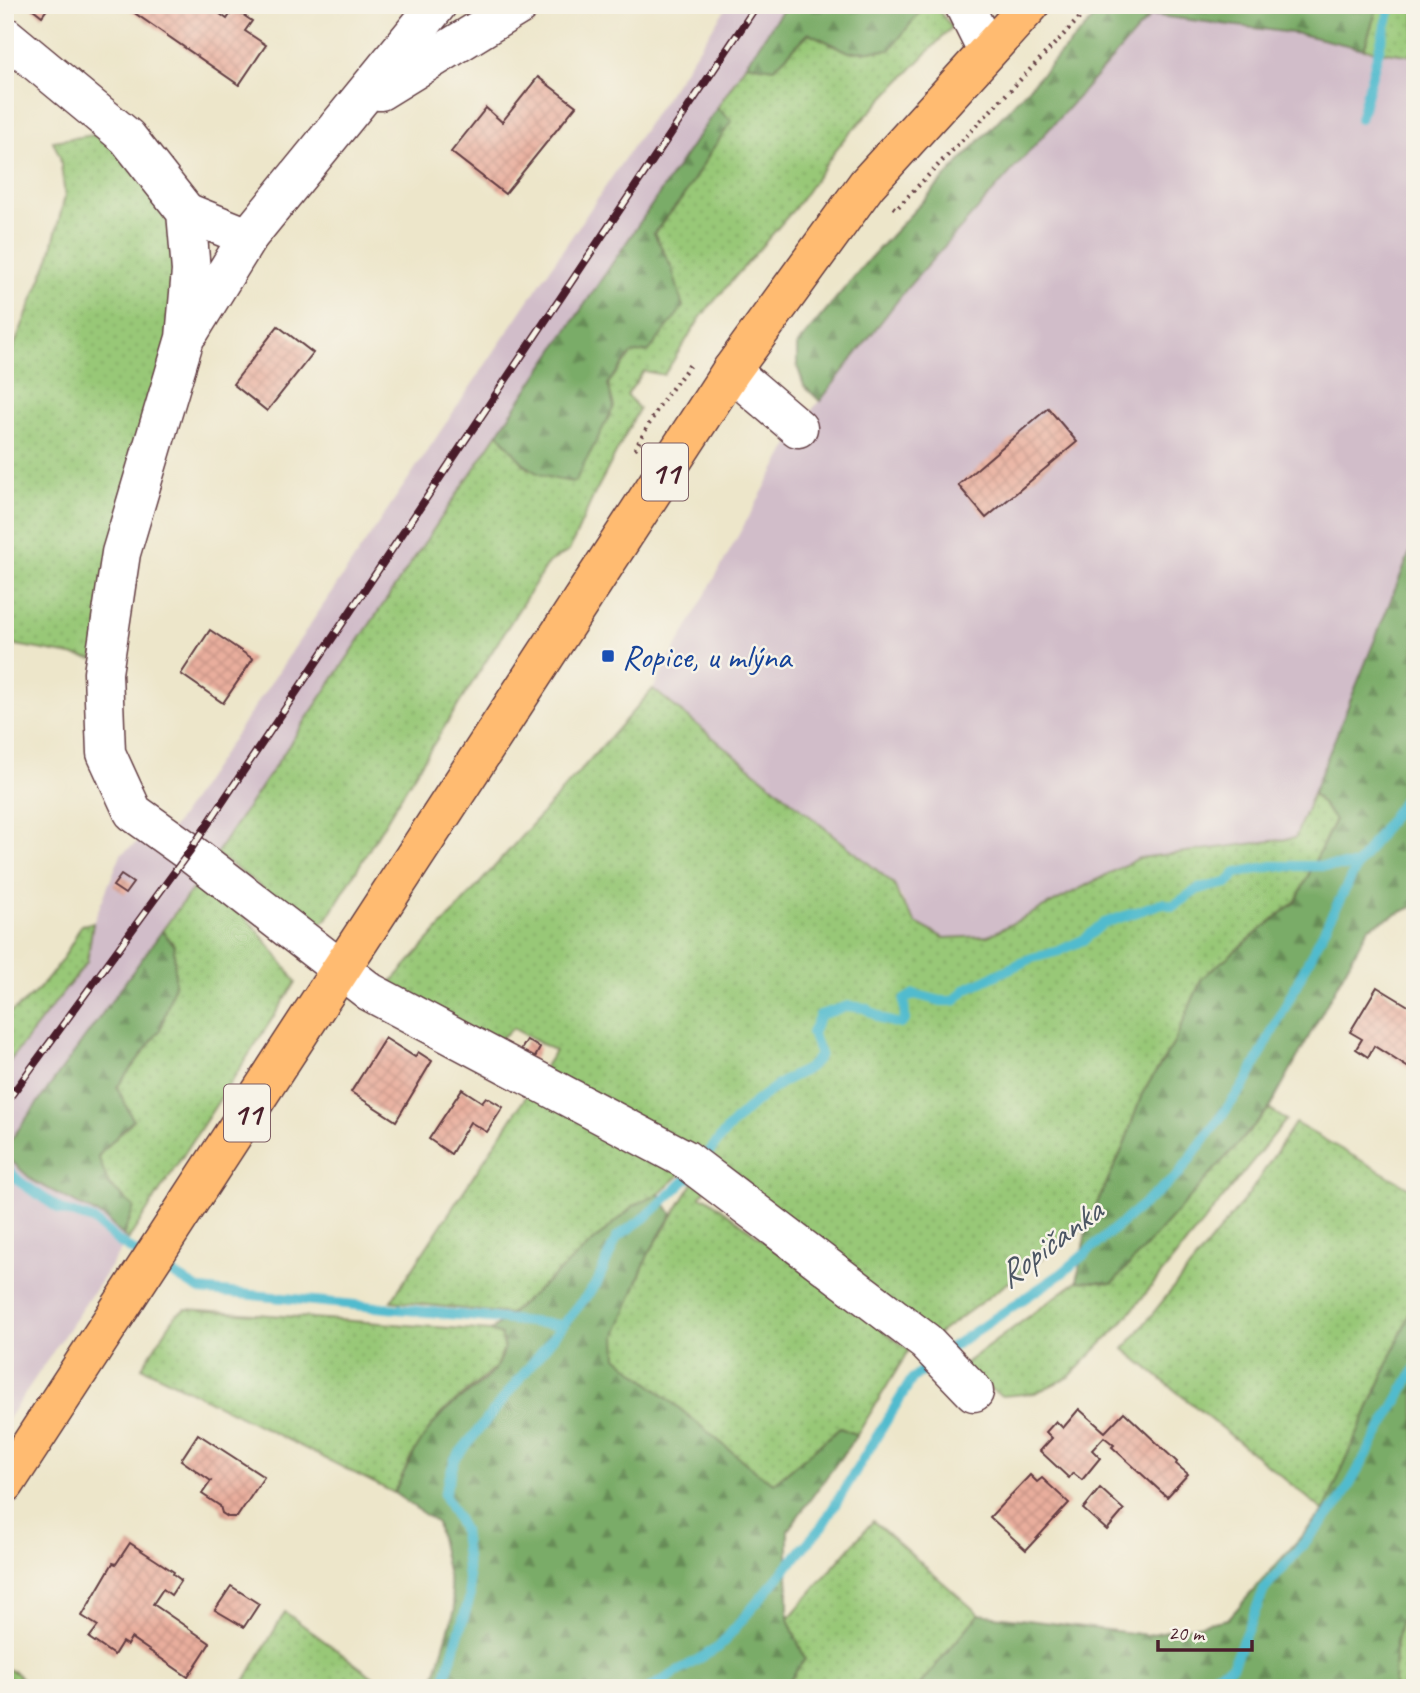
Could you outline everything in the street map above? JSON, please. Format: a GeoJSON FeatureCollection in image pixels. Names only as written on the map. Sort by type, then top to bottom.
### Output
{"type":"FeatureCollection","features":[{"type":"Feature","properties":{"kind":"main road","name":"11"},"geometry":{"type":"LineString","coordinates":[[5,1484],[731,371],[867,184],[1030,5]]}},
{"type":"Feature","properties":{"kind":"street"},"geometry":{"type":"LineString","coordinates":[[186,338],[247,237],[437,5]]}},
{"type":"Feature","properties":{"kind":"street"},"geometry":{"type":"LineString","coordinates":[[357,105],[520,5]]}},
{"type":"Feature","properties":{"kind":"street"},"geometry":{"type":"LineString","coordinates":[[964,5],[987,51]]}},
{"type":"Feature","properties":{"kind":"street"},"geometry":{"type":"LineString","coordinates":[[5,36],[127,136],[186,212],[247,237]]}},
{"type":"Feature","properties":{"kind":"street"},"geometry":{"type":"LineString","coordinates":[[186,212],[191,271],[186,338],[121,553],[103,673],[106,753],[133,812],[370,992],[685,1159],[926,1342],[966,1383]]}},
{"type":"Feature","properties":{"kind":"street"},"geometry":{"type":"LineString","coordinates":[[731,371],[798,428]]}},
{"type":"Feature","properties":{"kind":"path"},"geometry":{"type":"LineString","coordinates":[[867,184],[896,209],[1092,5]]}},
{"type":"Feature","properties":{"kind":"shaded area"},"geometry":{"type":"Polygon","coordinates":[[[728,5],[786,5],[216,854],[5,1148],[5,1067],[87,962],[93,923],[121,854],[139,841],[158,850],[728,5]]]}},
{"type":"Feature","properties":{"kind":"shaded area"},"geometry":{"type":"Polygon","coordinates":[[[1152,15],[1300,34],[1364,49],[1415,56],[1415,540],[1295,838],[1139,858],[988,936],[944,938],[916,923],[894,884],[653,689],[798,428],[908,287],[1152,15]]]}},
{"type":"Feature","properties":{"kind":"shaded area"},"geometry":{"type":"Polygon","coordinates":[[[5,1155],[33,1181],[105,1218],[128,1240],[5,1423],[5,1155]]]}},
{"type":"Feature","properties":{"kind":"green space"},"geometry":{"type":"Polygon","coordinates":[[[786,5],[925,5],[890,50],[849,52],[809,33],[774,68],[746,64],[786,5]]]}},
{"type":"Feature","properties":{"kind":"green space"},"geometry":{"type":"Polygon","coordinates":[[[925,5],[934,5],[952,27],[843,140],[795,208],[703,314],[664,375],[644,371],[627,395],[639,409],[593,497],[569,551],[548,563],[327,919],[322,923],[310,923],[216,854],[498,433],[528,469],[607,384],[631,354],[672,268],[654,233],[684,196],[732,121],[717,108],[746,64],[774,68],[809,33],[849,52],[890,50],[925,5]]]}},
{"type":"Feature","properties":{"kind":"green space"},"geometry":{"type":"Polygon","coordinates":[[[1106,5],[1378,5],[1364,49],[1300,34],[1151,15],[908,287],[820,401],[804,386],[797,365],[797,345],[869,259],[1106,5]]]}},
{"type":"Feature","properties":{"kind":"green space"},"geometry":{"type":"Polygon","coordinates":[[[1378,5],[1415,5],[1415,56],[1364,49],[1378,5]]]}},
{"type":"Feature","properties":{"kind":"green space"},"geometry":{"type":"Polygon","coordinates":[[[717,108],[732,121],[684,196],[654,233],[672,268],[683,307],[649,351],[631,354],[608,384],[614,407],[575,482],[538,473],[523,462],[498,433],[717,108]]]}},
{"type":"Feature","properties":{"kind":"green space"},"geometry":{"type":"Polygon","coordinates":[[[107,133],[167,206],[179,297],[93,659],[5,643],[5,369],[50,256],[65,196],[60,157],[53,141],[107,133]]]}},
{"type":"Feature","properties":{"kind":"green space"},"geometry":{"type":"Polygon","coordinates":[[[1415,540],[1414,906],[1369,927],[1269,1109],[1113,1283],[1077,1281],[1087,1225],[1123,1148],[1142,1094],[1174,1043],[1202,978],[1296,901],[1335,820],[1313,793],[1415,540]]]}},
{"type":"Feature","properties":{"kind":"green space"},"geometry":{"type":"Polygon","coordinates":[[[653,689],[894,884],[916,923],[944,938],[988,936],[1139,858],[1295,838],[1313,793],[1335,819],[1296,901],[1202,978],[1174,1043],[1142,1094],[1123,1148],[1087,1225],[934,1337],[542,1071],[555,1051],[513,1028],[494,1044],[388,986],[653,689]]]}},
{"type":"Feature","properties":{"kind":"green space"},"geometry":{"type":"Polygon","coordinates":[[[201,877],[253,925],[296,982],[128,1240],[123,1236],[134,1207],[109,1185],[98,1156],[133,1120],[117,1087],[160,1030],[175,983],[174,945],[162,931],[201,877]]]}},
{"type":"Feature","properties":{"kind":"green space"},"geometry":{"type":"Polygon","coordinates":[[[93,923],[87,962],[5,1067],[5,1016],[40,988],[67,952],[81,925],[93,923]]]}},
{"type":"Feature","properties":{"kind":"green space"},"geometry":{"type":"Polygon","coordinates":[[[162,931],[174,945],[175,983],[160,1030],[117,1087],[133,1120],[98,1156],[109,1185],[134,1207],[123,1236],[105,1218],[33,1181],[5,1155],[5,1148],[162,931]]]}},
{"type":"Feature","properties":{"kind":"green space"},"geometry":{"type":"Polygon","coordinates":[[[531,1089],[684,1171],[659,1194],[635,1205],[510,1314],[391,1301],[531,1089]]]}},
{"type":"Feature","properties":{"kind":"green space"},"geometry":{"type":"Polygon","coordinates":[[[1269,1109],[1286,1120],[1121,1324],[1069,1377],[1035,1393],[1002,1396],[978,1382],[963,1365],[1077,1281],[1113,1282],[1269,1109]]]}},
{"type":"Feature","properties":{"kind":"green space"},"geometry":{"type":"Polygon","coordinates":[[[1295,1123],[1415,1191],[1415,1301],[1324,1511],[1124,1349],[1249,1194],[1295,1123]]]}},
{"type":"Feature","properties":{"kind":"green space"},"geometry":{"type":"Polygon","coordinates":[[[695,1180],[706,1189],[700,1197],[707,1198],[909,1350],[857,1435],[840,1428],[774,1483],[759,1474],[616,1357],[616,1335],[648,1255],[695,1180]]]}},
{"type":"Feature","properties":{"kind":"green space"},"geometry":{"type":"Polygon","coordinates":[[[659,1194],[672,1214],[648,1255],[616,1335],[617,1357],[759,1474],[774,1483],[840,1428],[857,1435],[788,1530],[788,1619],[805,1659],[784,1688],[431,1688],[455,1609],[437,1523],[394,1493],[415,1451],[435,1422],[497,1366],[504,1347],[501,1335],[491,1331],[635,1205],[659,1194]]]}},
{"type":"Feature","properties":{"kind":"green space"},"geometry":{"type":"Polygon","coordinates":[[[1415,1301],[1415,1592],[1399,1627],[1394,1662],[1394,1688],[917,1688],[979,1614],[1147,1635],[1228,1619],[1324,1511],[1415,1301]]]}},
{"type":"Feature","properties":{"kind":"green space"},"geometry":{"type":"Polygon","coordinates":[[[186,1309],[491,1331],[502,1335],[504,1349],[495,1368],[441,1414],[410,1459],[394,1493],[142,1367],[176,1315],[186,1309]]]}},
{"type":"Feature","properties":{"kind":"green space"},"geometry":{"type":"Polygon","coordinates":[[[873,1521],[979,1614],[917,1688],[784,1688],[805,1659],[788,1619],[873,1521]]]}},
{"type":"Feature","properties":{"kind":"green space"},"geometry":{"type":"Polygon","coordinates":[[[1415,1592],[1415,1688],[1394,1688],[1394,1662],[1399,1627],[1415,1592]]]}},
{"type":"Feature","properties":{"kind":"green space"},"geometry":{"type":"Polygon","coordinates":[[[285,1612],[388,1688],[241,1688],[285,1612]]]}},
{"type":"Feature","properties":{"kind":"green space"},"geometry":{"type":"Polygon","coordinates":[[[5,1668],[15,1672],[32,1688],[5,1688],[5,1668]]]}},
{"type":"Feature","properties":{"kind":"building"},"geometry":{"type":"Polygon","coordinates":[[[28,5],[50,5],[42,16],[28,5]]]}},
{"type":"Feature","properties":{"kind":"building"},"geometry":{"type":"Polygon","coordinates":[[[123,5],[208,5],[227,19],[234,9],[252,21],[245,31],[266,45],[239,85],[123,5]]]}},
{"type":"Feature","properties":{"kind":"building"},"geometry":{"type":"Polygon","coordinates":[[[538,77],[576,106],[505,194],[451,152],[486,108],[502,122],[538,77]]]}},
{"type":"Feature","properties":{"kind":"building"},"geometry":{"type":"Polygon","coordinates":[[[278,326],[313,353],[267,411],[233,384],[278,326]]]}},
{"type":"Feature","properties":{"kind":"building"},"geometry":{"type":"Polygon","coordinates":[[[1048,408],[1077,442],[986,518],[958,485],[1048,408]]]}},
{"type":"Feature","properties":{"kind":"building"},"geometry":{"type":"Polygon","coordinates":[[[210,630],[253,659],[223,703],[181,674],[210,630]]]}},
{"type":"Feature","properties":{"kind":"building"},"geometry":{"type":"Polygon","coordinates":[[[121,875],[133,883],[125,894],[113,886],[121,875]]]}},
{"type":"Feature","properties":{"kind":"building"},"geometry":{"type":"Polygon","coordinates":[[[1377,987],[1415,1010],[1415,1072],[1374,1046],[1368,1057],[1356,1049],[1362,1039],[1350,1032],[1377,987]]]}},
{"type":"Feature","properties":{"kind":"building"},"geometry":{"type":"Polygon","coordinates":[[[385,1038],[415,1057],[418,1052],[432,1061],[396,1121],[351,1092],[385,1038]]]}},
{"type":"Feature","properties":{"kind":"building"},"geometry":{"type":"Polygon","coordinates":[[[527,1040],[540,1048],[533,1061],[519,1053],[527,1040]]]}},
{"type":"Feature","properties":{"kind":"building"},"geometry":{"type":"Polygon","coordinates":[[[462,1089],[482,1102],[486,1097],[503,1107],[487,1132],[470,1122],[451,1154],[429,1139],[462,1089]]]}},
{"type":"Feature","properties":{"kind":"building"},"geometry":{"type":"Polygon","coordinates":[[[1079,1409],[1105,1432],[1124,1412],[1188,1474],[1167,1497],[1104,1437],[1092,1450],[1100,1458],[1082,1480],[1073,1473],[1069,1478],[1040,1451],[1052,1438],[1046,1432],[1056,1421],[1063,1428],[1079,1409]]]}},
{"type":"Feature","properties":{"kind":"building"},"geometry":{"type":"Polygon","coordinates":[[[198,1434],[264,1477],[237,1517],[228,1517],[222,1513],[220,1506],[202,1494],[211,1481],[181,1460],[198,1434]]]}},
{"type":"Feature","properties":{"kind":"building"},"geometry":{"type":"Polygon","coordinates":[[[1030,1475],[1037,1482],[1042,1478],[1069,1503],[1026,1550],[990,1517],[1030,1475]]]}},
{"type":"Feature","properties":{"kind":"building"},"geometry":{"type":"Polygon","coordinates":[[[1100,1488],[1124,1510],[1107,1530],[1083,1509],[1100,1488]]]}},
{"type":"Feature","properties":{"kind":"building"},"geometry":{"type":"Polygon","coordinates":[[[130,1543],[174,1572],[181,1580],[171,1595],[163,1589],[153,1604],[210,1643],[188,1677],[131,1638],[127,1645],[122,1642],[114,1655],[89,1638],[98,1626],[82,1616],[113,1563],[116,1564],[130,1543]]]}},
{"type":"Feature","properties":{"kind":"building"},"geometry":{"type":"Polygon","coordinates":[[[231,1586],[259,1604],[244,1627],[215,1610],[231,1586]]]}},
{"type":"Feature","properties":{"kind":"waterway"},"geometry":{"type":"LineString","coordinates":[[1360,119],[1391,5]]}},
{"type":"Feature","properties":{"kind":"waterway","name":"Ropičanka"},"geometry":{"type":"LineString","coordinates":[[946,1351],[1061,1274],[1178,1175],[1247,1081],[1357,866],[1415,784]]}},
{"type":"Feature","properties":{"kind":"waterway"},"geometry":{"type":"LineString","coordinates":[[703,1161],[719,1139],[748,1109],[816,1060],[820,1054],[812,1033],[820,1015],[848,1006],[865,1008],[884,1020],[900,1024],[905,1020],[904,1000],[914,994],[941,1001],[954,1001],[966,989],[1032,958],[1059,951],[1085,939],[1102,924],[1162,903],[1173,906],[1198,889],[1227,883],[1236,873],[1273,866],[1357,866]]}},
{"type":"Feature","properties":{"kind":"waterway"},"geometry":{"type":"LineString","coordinates":[[5,1167],[20,1182],[61,1210],[93,1220],[119,1242],[144,1257]]}},
{"type":"Feature","properties":{"kind":"waterway"},"geometry":{"type":"LineString","coordinates":[[442,1688],[470,1597],[463,1530],[444,1495],[455,1459],[597,1283],[617,1237],[647,1216],[690,1176]]}},
{"type":"Feature","properties":{"kind":"waterway"},"geometry":{"type":"LineString","coordinates":[[157,1264],[200,1290],[562,1325]]}},
{"type":"Feature","properties":{"kind":"waterway","name":"Ropičanka"},"geometry":{"type":"LineString","coordinates":[[650,1688],[719,1647],[822,1526],[912,1379],[934,1360]]}},
{"type":"Feature","properties":{"kind":"waterway"},"geometry":{"type":"LineString","coordinates":[[1189,1688],[1232,1666],[1264,1590],[1341,1500],[1415,1369]]}},
{"type":"Feature","properties":{"kind":"railway"},"geometry":{"type":"LineString","coordinates":[[5,1104],[189,852],[757,5]]}},
{"type":"Feature","properties":{"kind":"place","name":"Ropice, u mlýna"},"geometry":{"type":"Point","coordinates":[608,656]}}]}
